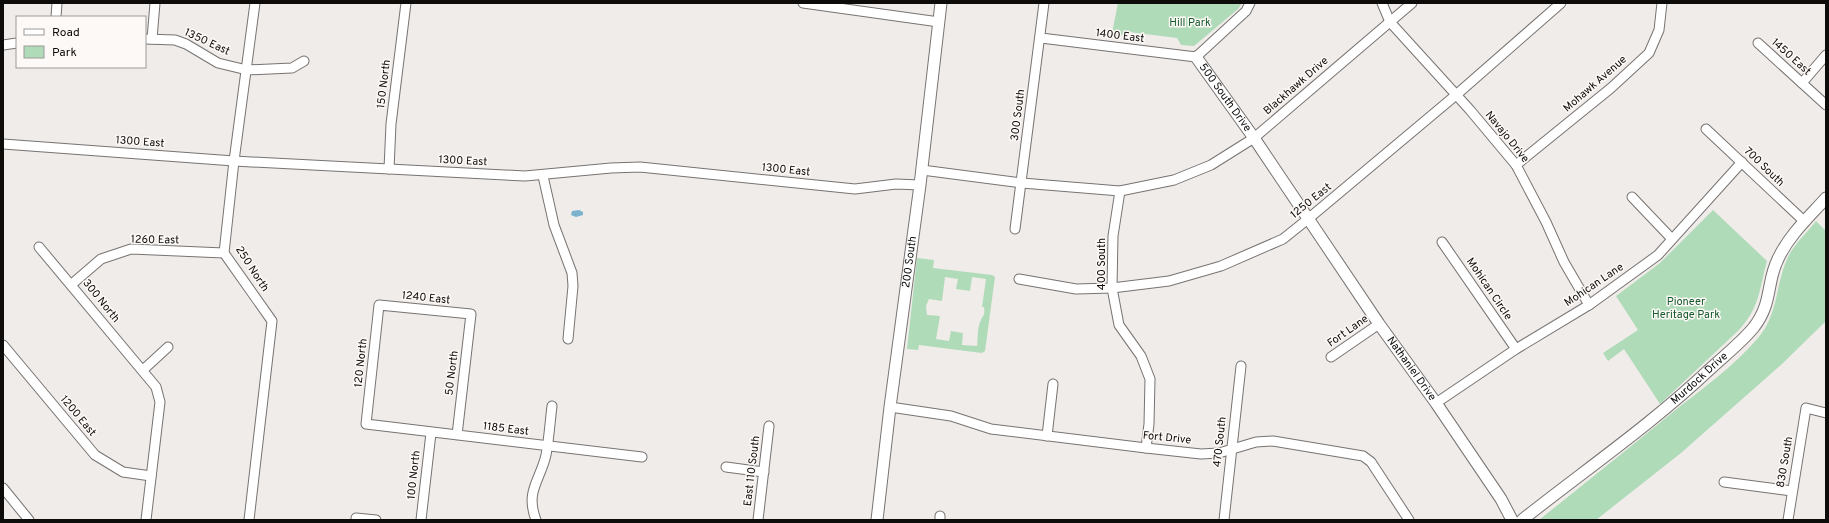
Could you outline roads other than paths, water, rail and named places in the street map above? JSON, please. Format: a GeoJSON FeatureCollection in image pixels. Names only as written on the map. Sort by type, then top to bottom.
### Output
{"type":"FeatureCollection","features":[{"type":"Feature","properties":{"kind":"street"},"geometry":{"type":"LineString","coordinates":[[56,16],[57,3]]}},
{"type":"Feature","properties":{"kind":"street"},"geometry":{"type":"LineString","coordinates":[[148,39],[156,3]]}},
{"type":"Feature","properties":{"kind":"street","name":"250 North"},"geometry":{"type":"LineString","coordinates":[[249,520],[272,321],[224,253],[234,161],[255,3]]}},
{"type":"Feature","properties":{"kind":"street","name":"150 North"},"geometry":{"type":"LineString","coordinates":[[389,169],[391,124],[406,3]]}},
{"type":"Feature","properties":{"kind":"street"},"geometry":{"type":"LineString","coordinates":[[803,3],[849,6],[939,22]]}},
{"type":"Feature","properties":{"kind":"street","name":"200 South"},"geometry":{"type":"LineString","coordinates":[[877,520],[890,407],[922,170],[941,3]]}},
{"type":"Feature","properties":{"kind":"street","name":"300 South"},"geometry":{"type":"LineString","coordinates":[[1015,229],[1044,3]]}},
{"type":"Feature","properties":{"kind":"street"},"geometry":{"type":"LineString","coordinates":[[1196,57],[1246,11],[1250,3]]}},
{"type":"Feature","properties":{"kind":"street","name":"Navajo Drive"},"geometry":{"type":"LineString","coordinates":[[1382,3],[1390,22],[1516,165],[1546,222],[1564,262],[1589,304]]}},
{"type":"Feature","properties":{"kind":"street","name":"Blackhawk Drive"},"geometry":{"type":"LineString","coordinates":[[1022,183],[1120,191],[1174,180],[1211,165],[1254,138],[1412,3]]}},
{"type":"Feature","properties":{"kind":"street","name":"1250 East"},"geometry":{"type":"LineString","coordinates":[[1019,279],[1076,289],[1112,288],[1169,281],[1221,266],[1283,239],[1456,96],[1561,3]]}},
{"type":"Feature","properties":{"kind":"street","name":"Mohawk Avenue"},"geometry":{"type":"LineString","coordinates":[[1516,165],[1611,88],[1649,52],[1659,30],[1662,3]]}},
{"type":"Feature","properties":{"kind":"street","name":"1400 East"},"geometry":{"type":"LineString","coordinates":[[1040,38],[1196,57]]}},
{"type":"Feature","properties":{"kind":"street","name":"1350 East"},"geometry":{"type":"LineString","coordinates":[[148,39],[175,40],[186,44],[218,63],[247,70],[292,68],[304,61]]}},
{"type":"Feature","properties":{"kind":"street"},"geometry":{"type":"LineString","coordinates":[[3,45],[16,43]]}},
{"type":"Feature","properties":{"kind":"street","name":"1450 East"},"geometry":{"type":"LineString","coordinates":[[1758,43],[1826,105]]}},
{"type":"Feature","properties":{"kind":"street"},"geometry":{"type":"LineString","coordinates":[[1802,83],[1826,55]]}},
{"type":"Feature","properties":{"kind":"street","name":"500 South Drive"},"geometry":{"type":"LineString","coordinates":[[1196,57],[1254,138],[1308,219]]}},
{"type":"Feature","properties":{"kind":"street","name":"700 South"},"geometry":{"type":"LineString","coordinates":[[1706,129],[1805,222]]}},
{"type":"Feature","properties":{"kind":"street","name":"1300 East"},"geometry":{"type":"LineString","coordinates":[[3,144],[234,161],[525,176],[543,176],[611,168],[640,167],[855,189],[896,184],[920,185]]}},
{"type":"Feature","properties":{"kind":"street","name":"Mohican Lane"},"geometry":{"type":"LineString","coordinates":[[1436,403],[1516,349],[1589,304],[1658,255],[1742,162]]}},
{"type":"Feature","properties":{"kind":"street"},"geometry":{"type":"LineString","coordinates":[[922,170],[1022,183]]}},
{"type":"Feature","properties":{"kind":"street"},"geometry":{"type":"LineString","coordinates":[[543,176],[554,225],[572,273],[573,286],[568,339]]}},
{"type":"Feature","properties":{"kind":"street","name":"400 South"},"geometry":{"type":"LineString","coordinates":[[1120,191],[1113,236],[1112,288],[1119,325],[1141,356],[1150,379],[1149,424],[1146,448]]}},
{"type":"Feature","properties":{"kind":"street"},"geometry":{"type":"LineString","coordinates":[[1632,197],[1672,239]]}},
{"type":"Feature","properties":{"kind":"street","name":"Murdock Drive"},"geometry":{"type":"LineString","coordinates":[[1522,520],[1683,394],[1746,335],[1759,320],[1765,309],[1775,267],[1781,253],[1793,234],[1826,198]]}},
{"type":"Feature","properties":{"kind":"street","name":"Nathaniel Drive"},"geometry":{"type":"LineString","coordinates":[[1308,219],[1379,324],[1436,403],[1501,500],[1512,520]]}},
{"type":"Feature","properties":{"kind":"street","name":"Mohican Circle"},"geometry":{"type":"LineString","coordinates":[[1442,242],[1516,349]]}},
{"type":"Feature","properties":{"kind":"street","name":"300 North"},"geometry":{"type":"LineString","coordinates":[[39,247],[72,284],[156,387],[160,402],[146,520]]}},
{"type":"Feature","properties":{"kind":"street","name":"1260 East"},"geometry":{"type":"LineString","coordinates":[[72,284],[101,259],[131,250],[224,253]]}},
{"type":"Feature","properties":{"kind":"street","name":"1240 East"},"geometry":{"type":"LineString","coordinates":[[379,304],[472,314]]}},
{"type":"Feature","properties":{"kind":"street","name":"120 North"},"geometry":{"type":"LineString","coordinates":[[366,424],[379,304]]}},
{"type":"Feature","properties":{"kind":"street","name":"50 North"},"geometry":{"type":"LineString","coordinates":[[457,435],[472,314]]}},
{"type":"Feature","properties":{"kind":"street","name":"Fort Lane"},"geometry":{"type":"LineString","coordinates":[[1331,357],[1379,324]]}},
{"type":"Feature","properties":{"kind":"street","name":"1200 East"},"geometry":{"type":"LineString","coordinates":[[3,345],[95,455],[123,472],[151,476]]}},
{"type":"Feature","properties":{"kind":"street"},"geometry":{"type":"LineString","coordinates":[[143,370],[168,347]]}},
{"type":"Feature","properties":{"kind":"street","name":"470 South"},"geometry":{"type":"LineString","coordinates":[[1224,520],[1241,366]]}},
{"type":"Feature","properties":{"kind":"street"},"geometry":{"type":"LineString","coordinates":[[1047,436],[1052,384]]}},
{"type":"Feature","properties":{"kind":"street"},"geometry":{"type":"LineString","coordinates":[[536,520],[531,508],[533,486],[541,469],[547,446],[552,406]]}},
{"type":"Feature","properties":{"kind":"street","name":"Fort Drive"},"geometry":{"type":"LineString","coordinates":[[890,407],[951,416],[991,429],[1201,454],[1219,453],[1256,442],[1273,441],[1363,456],[1371,462],[1409,520]]}},
{"type":"Feature","properties":{"kind":"street","name":"830 South"},"geometry":{"type":"LineString","coordinates":[[1788,520],[1806,408],[1826,413]]}},
{"type":"Feature","properties":{"kind":"street","name":"1185 East"},"geometry":{"type":"LineString","coordinates":[[366,424],[642,458]]}},
{"type":"Feature","properties":{"kind":"street","name":"East 110 South"},"geometry":{"type":"LineString","coordinates":[[758,520],[770,426]]}},
{"type":"Feature","properties":{"kind":"street","name":"100 North"},"geometry":{"type":"LineString","coordinates":[[421,520],[431,433]]}},
{"type":"Feature","properties":{"kind":"street"},"geometry":{"type":"LineString","coordinates":[[726,467],[764,472]]}},
{"type":"Feature","properties":{"kind":"street"},"geometry":{"type":"LineString","coordinates":[[1724,482],[1792,491]]}},
{"type":"Feature","properties":{"kind":"street"},"geometry":{"type":"LineString","coordinates":[[3,488],[29,520]]}},
{"type":"Feature","properties":{"kind":"street"},"geometry":{"type":"LineString","coordinates":[[356,518],[376,520]]}},
{"type":"Feature","properties":{"kind":"water"},"geometry":{"type":"Polygon","coordinates":[[[579,210],[583,212],[583,215],[576,217],[571,215],[572,211],[579,210]]]}},
{"type":"Feature","properties":{"kind":"park label","name":"Hill Park"},"geometry":{"type":"Point","coordinates":[1190,23]}},
{"type":"Feature","properties":{"kind":"park label","name":"Pioneer Heritage Park"},"geometry":{"type":"Point","coordinates":[1686,308]}}]}
